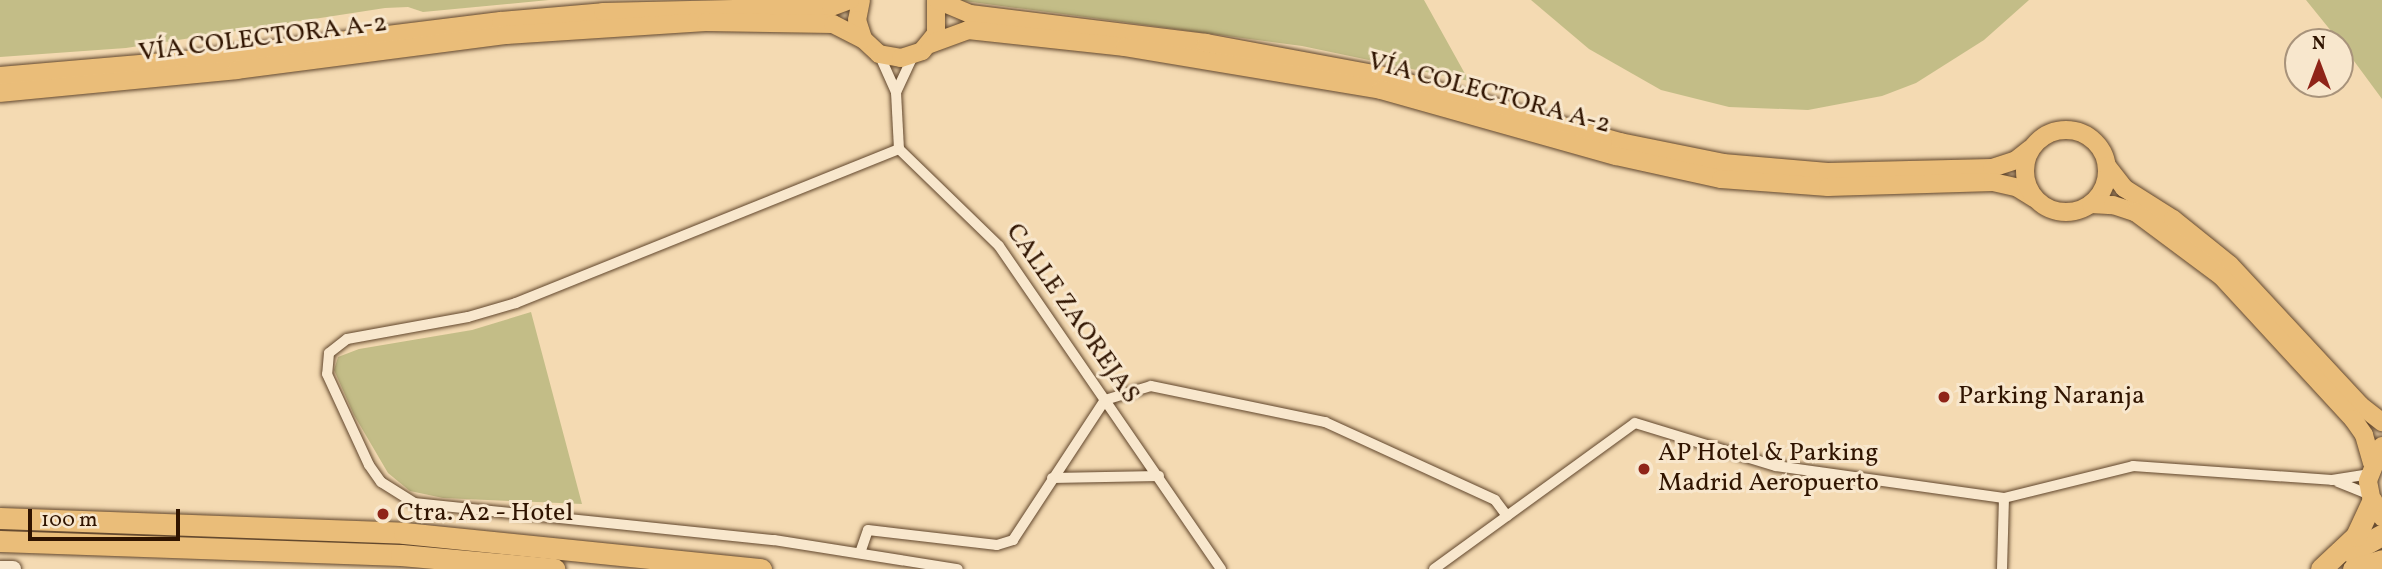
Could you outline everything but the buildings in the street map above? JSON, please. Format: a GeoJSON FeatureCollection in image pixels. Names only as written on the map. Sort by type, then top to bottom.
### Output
{"type":"FeatureCollection","features":[{"type":"Feature","properties":{"kind":"highway"},"geometry":{"type":"LineString","coordinates":[[2321,569],[2356,536],[2375,504]]}},
{"type":"Feature","properties":{"kind":"highway"},"geometry":{"type":"LineString","coordinates":[[0,518],[404,533],[761,569]]}},
{"type":"Feature","properties":{"kind":"highway"},"geometry":{"type":"LineString","coordinates":[[2336,569],[2366,540],[2382,535]]}},
{"type":"Feature","properties":{"kind":"highway"},"geometry":{"type":"LineString","coordinates":[[0,541],[401,555],[554,569]]}},
{"type":"Feature","properties":{"kind":"highway"},"geometry":{"type":"LineString","coordinates":[[2353,569],[2382,560]]}},
{"type":"Feature","properties":{"kind":"main road","name":"VÍA COLECTORA A-2"},"geometry":{"type":"LineString","coordinates":[[0,76],[186,60],[501,21],[603,12],[831,7],[850,0]]}},
{"type":"Feature","properties":{"kind":"main road"},"geometry":{"type":"LineString","coordinates":[[861,0],[857,20],[863,39]]}},
{"type":"Feature","properties":{"kind":"main road","name":"VÍA COLECTORA A-2"},"geometry":{"type":"LineString","coordinates":[[937,0],[970,14],[1206,43],[1384,76],[1620,142],[1724,163],[1828,172],[1992,168],[2016,160],[2030,149]]}},
{"type":"Feature","properties":{"kind":"main road"},"geometry":{"type":"LineString","coordinates":[[930,44],[940,22],[937,0]]}},
{"type":"Feature","properties":{"kind":"main road","name":"VÍA COLECTORA A-2"},"geometry":{"type":"LineString","coordinates":[[0,93],[237,70],[506,35],[706,22],[833,24],[863,39],[879,54]]}},
{"type":"Feature","properties":{"kind":"main road","name":"VÍA COLECTORA A-2"},"geometry":{"type":"LineString","coordinates":[[913,56],[930,44],[968,30],[1138,48],[1381,90],[1616,156],[1721,179],[1828,187],[1993,182],[2018,188],[2034,198]]}},
{"type":"Feature","properties":{"kind":"main road"},"geometry":{"type":"LineString","coordinates":[[879,54],[913,56]]}},
{"type":"Feature","properties":{"kind":"main road"},"geometry":{"type":"LineString","coordinates":[[2107,166],[2106,183],[2091,204],[2075,212],[2057,212],[2034,198],[2025,178],[2030,149],[2049,134],[2077,131],[2094,141],[2107,166],[2124,188],[2222,258],[2360,405],[2382,422]]}},
{"type":"Feature","properties":{"kind":"main road"},"geometry":{"type":"LineString","coordinates":[[2091,204],[2113,205],[2135,212],[2221,276],[2353,419],[2364,435],[2375,504]]}},
{"type":"Feature","properties":{"kind":"main road"},"geometry":{"type":"LineString","coordinates":[[2370,468],[2382,446]]}},
{"type":"Feature","properties":{"kind":"street"},"geometry":{"type":"LineString","coordinates":[[879,54],[895,92],[899,149],[516,303],[468,317],[347,339],[329,353],[327,364],[338,400],[369,466],[381,482],[414,503],[860,552],[958,569]]}},
{"type":"Feature","properties":{"kind":"street"},"geometry":{"type":"LineString","coordinates":[[895,92],[913,56]]}},
{"type":"Feature","properties":{"kind":"street","name":"CALLE ZAOREJAS"},"geometry":{"type":"LineString","coordinates":[[899,149],[999,246],[1221,569]]}},
{"type":"Feature","properties":{"kind":"street"},"geometry":{"type":"LineString","coordinates":[[860,552],[868,530],[997,545],[1013,540],[1021,535],[1029,511],[1105,400],[1151,386],[1306,416],[1354,433],[1495,500],[1507,516]]}},
{"type":"Feature","properties":{"kind":"street"},"geometry":{"type":"LineString","coordinates":[[1434,569],[1635,423],[1776,467],[2004,498],[2133,466],[2332,480],[2370,468]]}},
{"type":"Feature","properties":{"kind":"street"},"geometry":{"type":"LineString","coordinates":[[1052,478],[1159,476]]}},
{"type":"Feature","properties":{"kind":"street"},"geometry":{"type":"LineString","coordinates":[[2332,480],[2375,504]]}},
{"type":"Feature","properties":{"kind":"street"},"geometry":{"type":"LineString","coordinates":[[2002,569],[2004,498]]}},
{"type":"Feature","properties":{"kind":"street"},"geometry":{"type":"LineString","coordinates":[[0,569],[13,569]]}},
{"type":"Feature","properties":{"kind":"shaded area"},"geometry":{"type":"Polygon","coordinates":[[[0,0],[549,0],[423,12],[408,7],[385,8],[126,48],[0,57],[0,0]]]}},
{"type":"Feature","properties":{"kind":"shaded area"},"geometry":{"type":"Polygon","coordinates":[[[957,0],[1424,0],[1469,81],[1302,46],[957,0]]]}},
{"type":"Feature","properties":{"kind":"shaded area"},"geometry":{"type":"Polygon","coordinates":[[[1531,0],[2029,0],[1984,40],[1916,83],[1882,96],[1808,110],[1729,107],[1661,90],[1589,49],[1531,0]]]}},
{"type":"Feature","properties":{"kind":"shaded area"},"geometry":{"type":"Polygon","coordinates":[[[2306,0],[2382,0],[2382,99],[2354,61],[2354,28],[2329,28],[2306,0]]]}},
{"type":"Feature","properties":{"kind":"shaded area"},"geometry":{"type":"Polygon","coordinates":[[[531,312],[582,504],[443,498],[410,491],[388,473],[354,415],[334,370],[338,357],[359,349],[472,330],[531,312]]]}},
{"type":"Feature","properties":{"kind":"place","name":"Parking Naranja"},"geometry":{"type":"Point","coordinates":[1944,397]}},
{"type":"Feature","properties":{"kind":"place","name":"AP Hotel & Parking Madrid Aeropuerto"},"geometry":{"type":"Point","coordinates":[1644,469]}},
{"type":"Feature","properties":{"kind":"place","name":"Ctra. A2 - Hotel"},"geometry":{"type":"Point","coordinates":[383,514]}}]}
